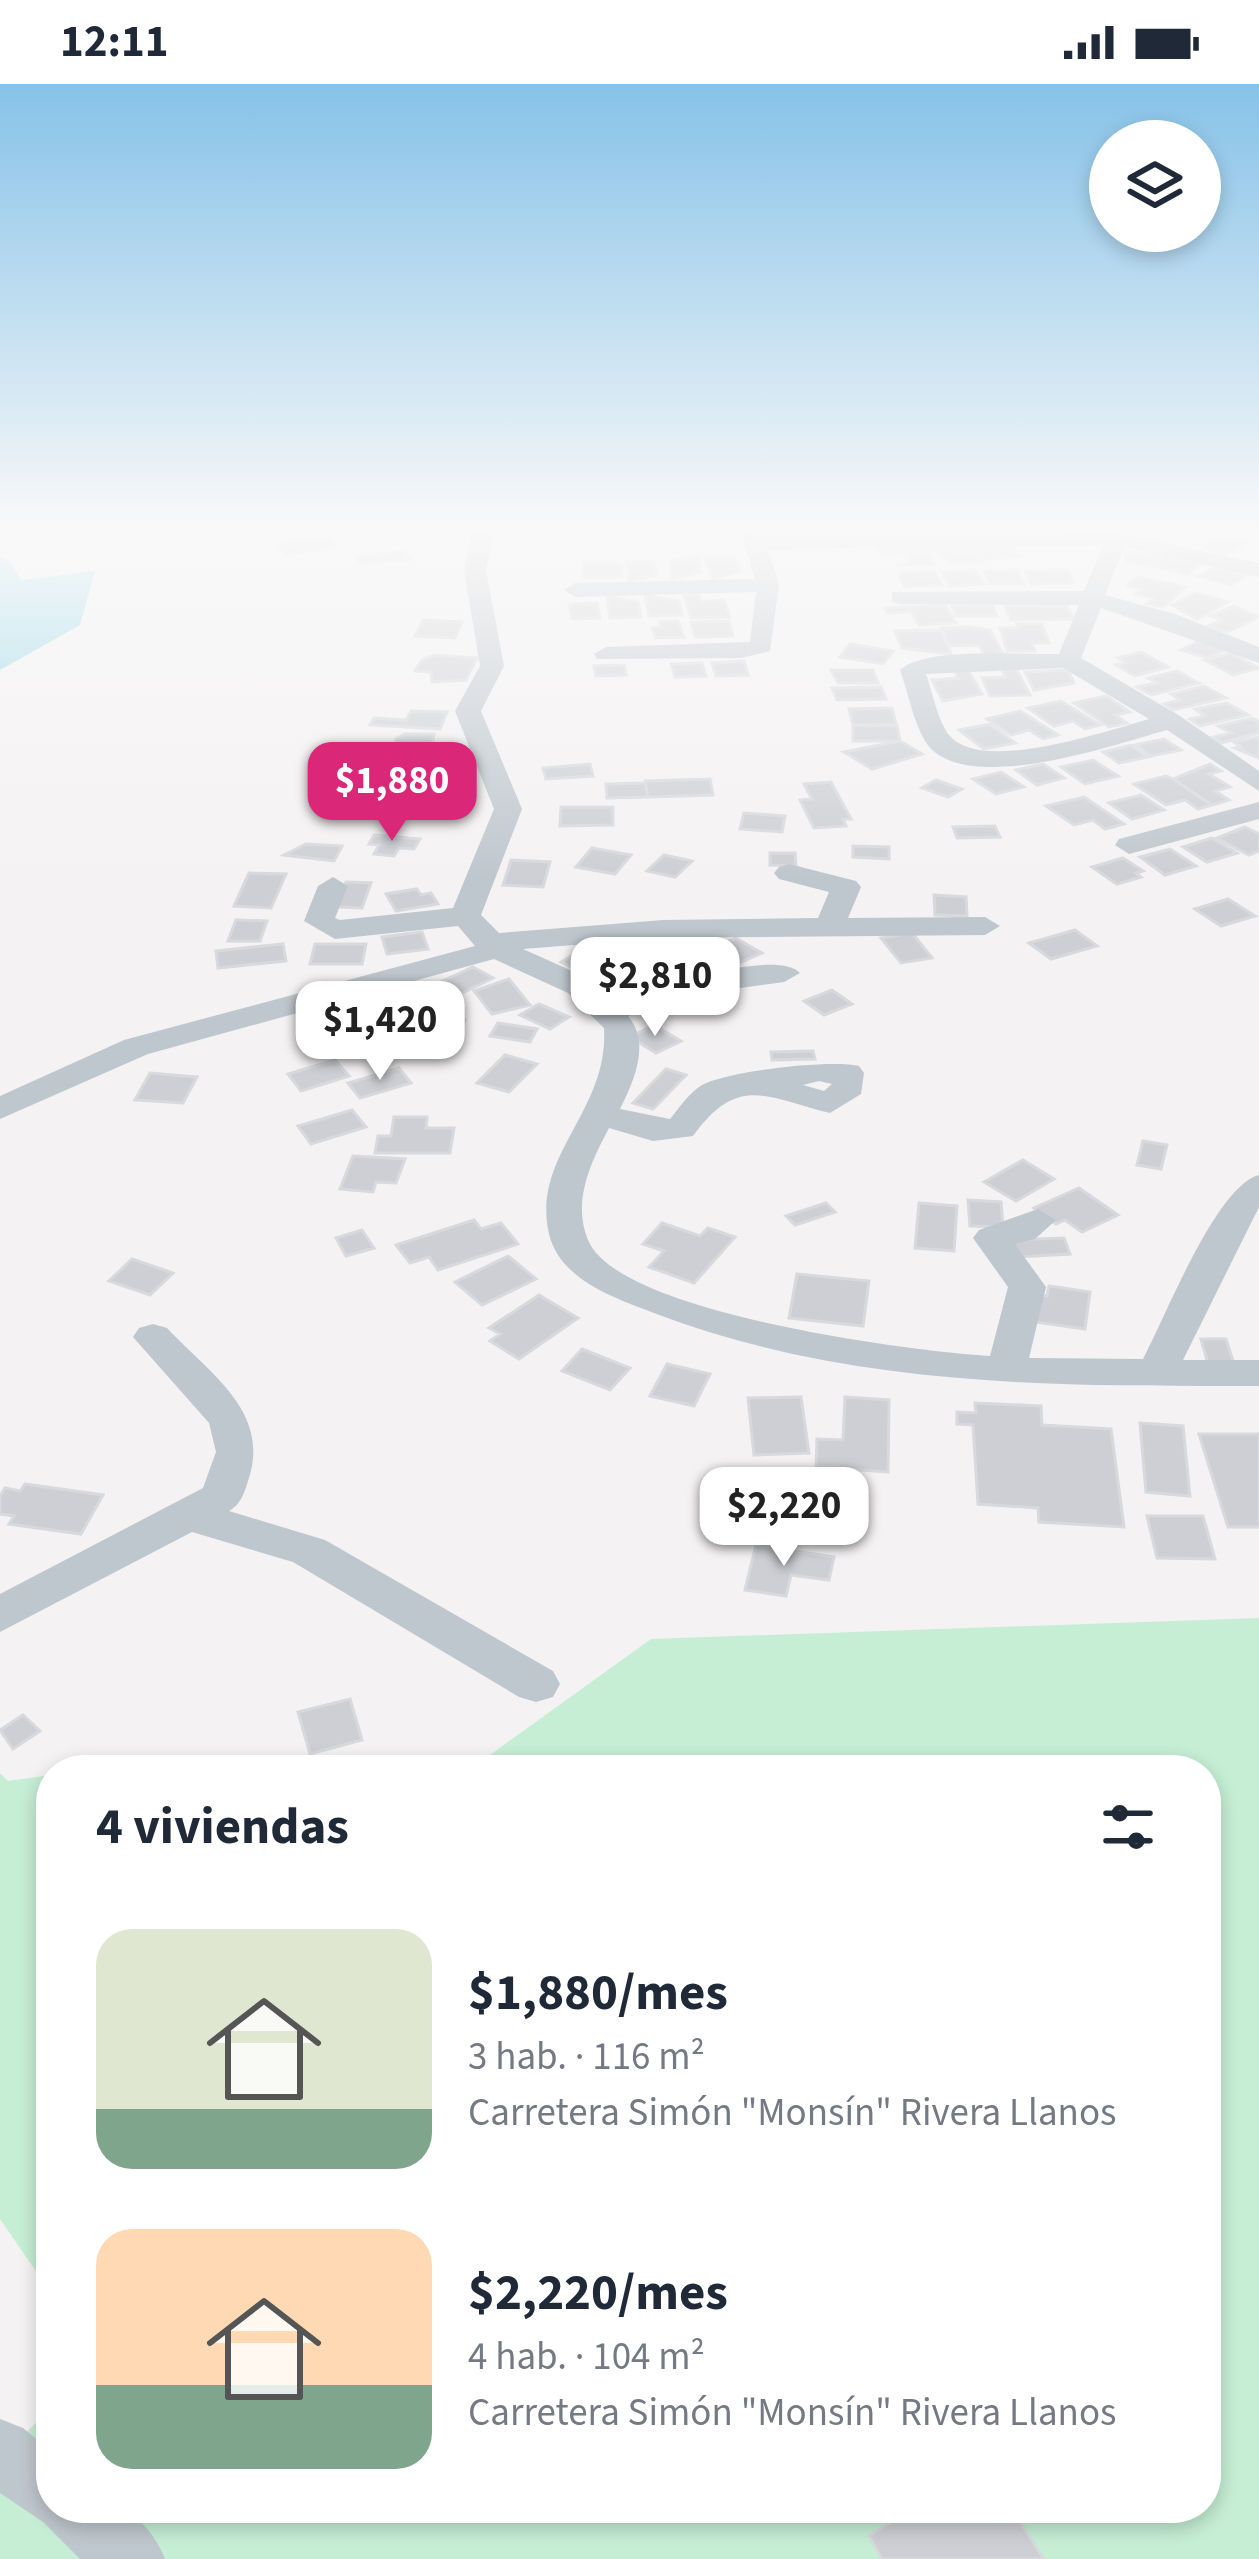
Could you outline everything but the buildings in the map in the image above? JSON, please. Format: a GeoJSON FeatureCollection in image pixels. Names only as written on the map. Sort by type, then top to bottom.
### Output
{"type":"FeatureCollection","features":[{"type":"Feature","properties":{"kind":"street"},"geometry":{"type":"LineString","coordinates":[[465,916],[508,809],[468,711],[492,666],[489,648]]}},
{"type":"Feature","properties":{"kind":"street"},"geometry":{"type":"LineString","coordinates":[[606,654],[758,648]]}},
{"type":"Feature","properties":{"kind":"street"},"geometry":{"type":"LineString","coordinates":[[1067,661],[1072,648]]}},
{"type":"Feature","properties":{"kind":"street"},"geometry":{"type":"LineString","coordinates":[[1171,721],[1047,753],[1003,760],[978,758],[938,740],[912,670],[931,664],[1067,661],[1171,721],[1259,783]]}},
{"type":"Feature","properties":{"kind":"street"},"geometry":{"type":"LineString","coordinates":[[1129,845],[1259,810]]}},
{"type":"Feature","properties":{"kind":"street"},"geometry":{"type":"LineString","coordinates":[[789,872],[846,887],[829,928]]}},
{"type":"Feature","properties":{"kind":"street"},"geometry":{"type":"LineString","coordinates":[[332,886],[319,920],[335,930],[465,916]]}},
{"type":"Feature","properties":{"kind":"street"},"geometry":{"type":"LineString","coordinates":[[465,916],[493,946],[579,986],[620,1026],[622,1066],[559,1198],[570,1245],[611,1280],[723,1330],[829,1356],[1004,1370],[1259,1373]]}},
{"type":"Feature","properties":{"kind":"street"},"geometry":{"type":"LineString","coordinates":[[0,1109],[136,1047],[493,946],[620,931],[985,926]]}},
{"type":"Feature","properties":{"kind":"street"},"geometry":{"type":"LineString","coordinates":[[606,1012],[700,984],[784,973]]}},
{"type":"Feature","properties":{"kind":"street"},"geometry":{"type":"LineString","coordinates":[[599,1113],[653,1131],[681,1129],[696,1104],[729,1082],[764,1084]]}},
{"type":"Feature","properties":{"kind":"street"},"geometry":{"type":"LineString","coordinates":[[1157,1372],[1240,1206],[1259,1186]]}},
{"type":"Feature","properties":{"kind":"street"},"geometry":{"type":"LineString","coordinates":[[1004,1370],[1019,1334],[1027,1287],[992,1238],[1022,1232],[1038,1220]]}},
{"type":"Feature","properties":{"kind":"street"},"geometry":{"type":"LineString","coordinates":[[0,1615],[221,1497],[237,1452],[229,1419],[153,1336]]}},
{"type":"Feature","properties":{"kind":"street"},"geometry":{"type":"LineString","coordinates":[[193,1516],[309,1551],[536,1684]]}},
{"type":"Feature","properties":{"kind":"street"},"geometry":{"type":"LineString","coordinates":[[0,2451],[36,2481]]}},
{"type":"Feature","properties":{"kind":"street"},"geometry":{"type":"LineString","coordinates":[[88,2523],[132,2559]]}},
{"type":"Feature","properties":{"kind":"green space"},"geometry":{"type":"Polygon","coordinates":[[[1259,1618],[1259,2559],[0,2559],[0,2458],[36,2423],[36,2523],[1221,2523],[1221,1755],[490,1755],[651,1639],[1259,1618]]]}},
{"type":"Feature","properties":{"kind":"green space"},"geometry":{"type":"Polygon","coordinates":[[[0,1773],[8,1781],[36,1777],[36,2271],[0,2219],[0,1773]]]}},
{"type":"Feature","properties":{"kind":"water"},"geometry":{"type":"Polygon","coordinates":[[[0,648],[40,648],[0,670],[0,648]]]}}]}
